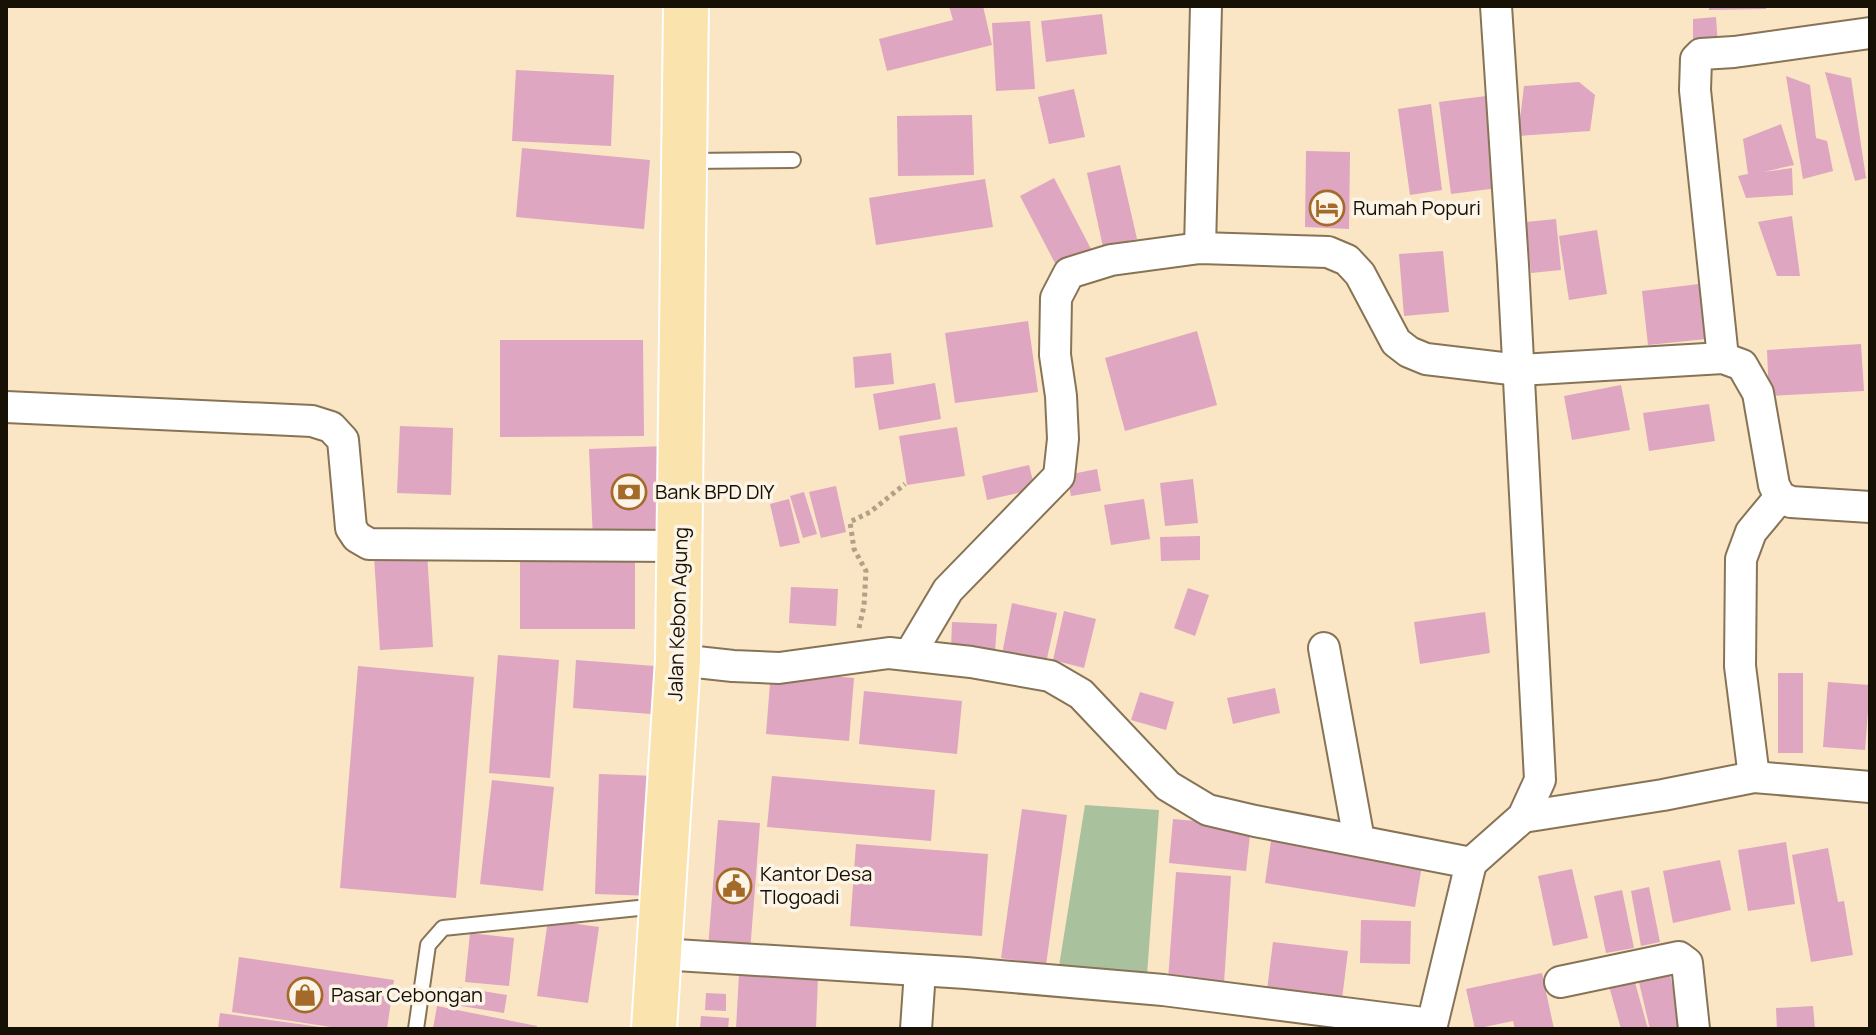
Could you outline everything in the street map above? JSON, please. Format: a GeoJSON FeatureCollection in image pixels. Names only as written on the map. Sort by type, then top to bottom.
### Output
{"type":"FeatureCollection","features":[{"type":"Feature","properties":{"kind":"main road","name":"Jalan Kebon Agung"},"geometry":{"type":"LineString","coordinates":[[654,1029],[678,660],[686,6]]}},
{"type":"Feature","properties":{"kind":"street"},"geometry":{"type":"LineString","coordinates":[[1200,248],[1206,6]]}},
{"type":"Feature","properties":{"kind":"street"},"geometry":{"type":"LineString","coordinates":[[660,954],[1163,990],[1431,1026],[1471,863],[1523,817],[1540,780],[1496,6]]}},
{"type":"Feature","properties":{"kind":"street"},"geometry":{"type":"LineString","coordinates":[[1723,358],[1695,90],[1696,59],[1701,54],[1870,33]]}},
{"type":"Feature","properties":{"kind":"street"},"geometry":{"type":"LineString","coordinates":[[910,654],[948,590],[1059,476],[1063,439],[1055,355],[1056,298],[1069,273],[1111,260],[1200,248],[1328,252],[1347,260],[1360,274],[1396,342],[1426,359],[1519,370],[1723,358],[1742,365],[1758,393],[1774,485],[1780,497],[1791,502],[1870,507]]}},
{"type":"Feature","properties":{"kind":"street"},"geometry":{"type":"LineString","coordinates":[[6,407],[312,421],[331,427],[343,440],[351,528],[357,537],[369,544],[680,546]]}},
{"type":"Feature","properties":{"kind":"street"},"geometry":{"type":"LineString","coordinates":[[1754,777],[1740,666],[1741,559],[1751,532],[1780,497]]}},
{"type":"Feature","properties":{"kind":"street"},"geometry":{"type":"LineString","coordinates":[[1324,648],[1359,840]]}},
{"type":"Feature","properties":{"kind":"street"},"geometry":{"type":"LineString","coordinates":[[678,660],[779,668],[889,653],[971,662],[1050,676],[1081,694],[1168,786],[1208,810],[1471,863]]}},
{"type":"Feature","properties":{"kind":"street"},"geometry":{"type":"LineString","coordinates":[[1523,817],[1754,777],[1870,787]]}},
{"type":"Feature","properties":{"kind":"street"},"geometry":{"type":"LineString","coordinates":[[1560,982],[1679,957],[1687,963],[1694,1029]]}},
{"type":"Feature","properties":{"kind":"street"},"geometry":{"type":"LineString","coordinates":[[916,1029],[920,971]]}},
{"type":"Feature","properties":{"kind":"lane"},"geometry":{"type":"LineString","coordinates":[[684,161],[793,160]]}},
{"type":"Feature","properties":{"kind":"lane"},"geometry":{"type":"LineString","coordinates":[[416,1029],[428,945],[443,928],[663,906]]}},
{"type":"Feature","properties":{"kind":"path"},"geometry":{"type":"LineString","coordinates":[[853,656],[864,606],[866,571],[854,549],[850,522],[870,512],[905,484]]}},
{"type":"Feature","properties":{"kind":"green space"},"geometry":{"type":"Polygon","coordinates":[[[1085,805],[1159,810],[1147,975],[1059,966],[1085,805]]]}},
{"type":"Feature","properties":{"kind":"building"},"geometry":{"type":"Polygon","coordinates":[[[949,6],[983,6],[992,45],[887,71],[879,39],[953,20],[949,6]]]}},
{"type":"Feature","properties":{"kind":"building"},"geometry":{"type":"Polygon","coordinates":[[[1709,6],[1766,6],[1766,9],[1709,10],[1709,6]]]}},
{"type":"Feature","properties":{"kind":"building"},"geometry":{"type":"Polygon","coordinates":[[[1102,14],[1107,54],[1046,62],[1041,21],[1102,14]]]}},
{"type":"Feature","properties":{"kind":"building"},"geometry":{"type":"Polygon","coordinates":[[[1716,17],[1719,61],[1693,53],[1693,19],[1716,17]]]}},
{"type":"Feature","properties":{"kind":"building"},"geometry":{"type":"Polygon","coordinates":[[[1030,21],[1035,89],[996,91],[992,23],[1030,21]]]}},
{"type":"Feature","properties":{"kind":"building"},"geometry":{"type":"Polygon","coordinates":[[[516,70],[614,75],[611,146],[512,141],[516,70]]]}},
{"type":"Feature","properties":{"kind":"building"},"geometry":{"type":"Polygon","coordinates":[[[1825,72],[1851,78],[1866,178],[1855,181],[1825,72]]]}},
{"type":"Feature","properties":{"kind":"building"},"geometry":{"type":"Polygon","coordinates":[[[1786,76],[1810,85],[1816,138],[1827,141],[1833,171],[1803,179],[1786,76]]]}},
{"type":"Feature","properties":{"kind":"building"},"geometry":{"type":"Polygon","coordinates":[[[1579,82],[1595,95],[1590,131],[1518,136],[1524,86],[1579,82]]]}},
{"type":"Feature","properties":{"kind":"building"},"geometry":{"type":"Polygon","coordinates":[[[1074,89],[1085,137],[1049,144],[1038,97],[1074,89]]]}},
{"type":"Feature","properties":{"kind":"building"},"geometry":{"type":"Polygon","coordinates":[[[1486,96],[1498,188],[1451,194],[1439,102],[1486,96]]]}},
{"type":"Feature","properties":{"kind":"building"},"geometry":{"type":"Polygon","coordinates":[[[1431,104],[1442,190],[1410,195],[1398,109],[1431,104]]]}},
{"type":"Feature","properties":{"kind":"building"},"geometry":{"type":"Polygon","coordinates":[[[972,115],[974,175],[898,176],[897,116],[972,115]]]}},
{"type":"Feature","properties":{"kind":"building"},"geometry":{"type":"Polygon","coordinates":[[[1781,124],[1794,165],[1763,172],[1792,168],[1793,195],[1746,198],[1738,176],[1748,174],[1743,139],[1781,124]]]}},
{"type":"Feature","properties":{"kind":"building"},"geometry":{"type":"Polygon","coordinates":[[[522,148],[650,160],[644,229],[516,217],[522,148]]]}},
{"type":"Feature","properties":{"kind":"building","name":"Rumah Popuri"},"geometry":{"type":"Polygon","coordinates":[[[1306,151],[1350,152],[1349,229],[1305,227],[1306,151]]]}},
{"type":"Feature","properties":{"kind":"building"},"geometry":{"type":"Polygon","coordinates":[[[1120,165],[1137,239],[1103,247],[1087,173],[1120,165]]]}},
{"type":"Feature","properties":{"kind":"building"},"geometry":{"type":"Polygon","coordinates":[[[1054,178],[1091,249],[1057,267],[1020,196],[1054,178]]]}},
{"type":"Feature","properties":{"kind":"building"},"geometry":{"type":"Polygon","coordinates":[[[985,179],[993,227],[876,245],[869,198],[985,179]]]}},
{"type":"Feature","properties":{"kind":"building"},"geometry":{"type":"Polygon","coordinates":[[[1792,216],[1800,276],[1777,276],[1758,222],[1792,216]]]}},
{"type":"Feature","properties":{"kind":"building"},"geometry":{"type":"Polygon","coordinates":[[[1556,219],[1561,270],[1531,273],[1526,222],[1556,219]]]}},
{"type":"Feature","properties":{"kind":"building"},"geometry":{"type":"Polygon","coordinates":[[[1597,230],[1607,294],[1569,300],[1559,236],[1597,230]]]}},
{"type":"Feature","properties":{"kind":"building"},"geometry":{"type":"Polygon","coordinates":[[[1443,251],[1449,312],[1404,316],[1399,254],[1443,251]]]}},
{"type":"Feature","properties":{"kind":"building"},"geometry":{"type":"Polygon","coordinates":[[[1699,284],[1706,339],[1648,345],[1642,291],[1699,284]]]}},
{"type":"Feature","properties":{"kind":"building"},"geometry":{"type":"Polygon","coordinates":[[[1028,321],[1038,392],[955,403],[945,333],[1028,321]]]}},
{"type":"Feature","properties":{"kind":"building"},"geometry":{"type":"Polygon","coordinates":[[[1197,331],[1217,405],[1125,431],[1105,358],[1197,331]]]}},
{"type":"Feature","properties":{"kind":"building"},"geometry":{"type":"Polygon","coordinates":[[[500,340],[643,340],[644,436],[500,437],[500,340]]]}},
{"type":"Feature","properties":{"kind":"building"},"geometry":{"type":"Polygon","coordinates":[[[1861,344],[1864,391],[1769,396],[1767,350],[1861,344]]]}},
{"type":"Feature","properties":{"kind":"building"},"geometry":{"type":"Polygon","coordinates":[[[891,353],[894,384],[855,388],[853,357],[891,353]]]}},
{"type":"Feature","properties":{"kind":"building"},"geometry":{"type":"Polygon","coordinates":[[[935,383],[941,419],[879,430],[873,394],[935,383]]]}},
{"type":"Feature","properties":{"kind":"building"},"geometry":{"type":"Polygon","coordinates":[[[1621,385],[1630,430],[1572,440],[1564,396],[1621,385]]]}},
{"type":"Feature","properties":{"kind":"building"},"geometry":{"type":"Polygon","coordinates":[[[1709,404],[1715,441],[1649,451],[1643,413],[1709,404]]]}},
{"type":"Feature","properties":{"kind":"building"},"geometry":{"type":"Polygon","coordinates":[[[400,426],[453,428],[451,495],[397,493],[400,426]]]}},
{"type":"Feature","properties":{"kind":"building"},"geometry":{"type":"Polygon","coordinates":[[[957,427],[965,476],[907,485],[899,436],[957,427]]]}},
{"type":"Feature","properties":{"kind":"building","name":"Bank BPD DIY"},"geometry":{"type":"Polygon","coordinates":[[[665,446],[670,536],[593,539],[589,449],[665,446]]]}},
{"type":"Feature","properties":{"kind":"building"},"geometry":{"type":"Polygon","coordinates":[[[1029,465],[1035,489],[987,500],[982,476],[1029,465]]]}},
{"type":"Feature","properties":{"kind":"building"},"geometry":{"type":"Polygon","coordinates":[[[1097,469],[1101,491],[1071,496],[1067,475],[1097,469]]]}},
{"type":"Feature","properties":{"kind":"building"},"geometry":{"type":"Polygon","coordinates":[[[1193,479],[1198,523],[1165,526],[1160,483],[1193,479]]]}},
{"type":"Feature","properties":{"kind":"building"},"geometry":{"type":"Polygon","coordinates":[[[836,486],[846,532],[821,538],[809,492],[836,486]]]}},
{"type":"Feature","properties":{"kind":"building"},"geometry":{"type":"Polygon","coordinates":[[[804,492],[817,534],[803,538],[790,496],[804,492]]]}},
{"type":"Feature","properties":{"kind":"building"},"geometry":{"type":"Polygon","coordinates":[[[789,499],[800,543],[780,547],[770,504],[789,499]]]}},
{"type":"Feature","properties":{"kind":"building"},"geometry":{"type":"Polygon","coordinates":[[[1144,499],[1150,539],[1111,545],[1104,505],[1144,499]]]}},
{"type":"Feature","properties":{"kind":"building"},"geometry":{"type":"Polygon","coordinates":[[[1200,536],[1200,560],[1161,561],[1160,537],[1200,536]]]}},
{"type":"Feature","properties":{"kind":"building"},"geometry":{"type":"Polygon","coordinates":[[[427,552],[433,647],[380,650],[374,556],[427,552]]]}},
{"type":"Feature","properties":{"kind":"building"},"geometry":{"type":"Polygon","coordinates":[[[520,558],[635,558],[635,629],[520,629],[520,558]]]}},
{"type":"Feature","properties":{"kind":"building"},"geometry":{"type":"Polygon","coordinates":[[[791,587],[838,589],[836,626],[789,623],[791,587]]]}},
{"type":"Feature","properties":{"kind":"building"},"geometry":{"type":"Polygon","coordinates":[[[1188,588],[1209,595],[1195,636],[1174,628],[1188,588]]]}},
{"type":"Feature","properties":{"kind":"building"},"geometry":{"type":"Polygon","coordinates":[[[1012,603],[1057,613],[1046,663],[1002,654],[1012,603]]]}},
{"type":"Feature","properties":{"kind":"building"},"geometry":{"type":"Polygon","coordinates":[[[1064,611],[1096,619],[1084,668],[1053,660],[1064,611]]]}},
{"type":"Feature","properties":{"kind":"building"},"geometry":{"type":"Polygon","coordinates":[[[1485,612],[1490,653],[1420,664],[1414,622],[1485,612]]]}},
{"type":"Feature","properties":{"kind":"building"},"geometry":{"type":"Polygon","coordinates":[[[952,622],[997,624],[995,652],[951,650],[952,622]]]}},
{"type":"Feature","properties":{"kind":"building"},"geometry":{"type":"Polygon","coordinates":[[[498,655],[559,660],[550,778],[489,773],[498,655]]]}},
{"type":"Feature","properties":{"kind":"building"},"geometry":{"type":"Polygon","coordinates":[[[576,660],[668,667],[664,715],[573,708],[576,660]]]}},
{"type":"Feature","properties":{"kind":"building"},"geometry":{"type":"Polygon","coordinates":[[[358,666],[474,677],[456,898],[340,888],[358,666]]]}},
{"type":"Feature","properties":{"kind":"building"},"geometry":{"type":"Polygon","coordinates":[[[771,671],[854,678],[849,741],[766,734],[771,671]]]}},
{"type":"Feature","properties":{"kind":"building"},"geometry":{"type":"Polygon","coordinates":[[[1778,673],[1803,673],[1803,753],[1778,753],[1778,673]]]}},
{"type":"Feature","properties":{"kind":"building"},"geometry":{"type":"Polygon","coordinates":[[[1828,682],[1870,685],[1865,750],[1823,747],[1828,682]]]}},
{"type":"Feature","properties":{"kind":"building"},"geometry":{"type":"Polygon","coordinates":[[[1275,688],[1280,713],[1233,724],[1227,698],[1275,688]]]}},
{"type":"Feature","properties":{"kind":"building"},"geometry":{"type":"Polygon","coordinates":[[[864,691],[962,701],[957,754],[859,744],[864,691]]]}},
{"type":"Feature","properties":{"kind":"building"},"geometry":{"type":"Polygon","coordinates":[[[1140,692],[1174,702],[1166,730],[1131,720],[1140,692]]]}},
{"type":"Feature","properties":{"kind":"building"},"geometry":{"type":"Polygon","coordinates":[[[599,774],[658,776],[654,896],[595,894],[599,774]]]}},
{"type":"Feature","properties":{"kind":"building"},"geometry":{"type":"Polygon","coordinates":[[[772,776],[935,790],[931,841],[767,827],[772,776]]]}},
{"type":"Feature","properties":{"kind":"building"},"geometry":{"type":"Polygon","coordinates":[[[492,780],[554,787],[543,891],[480,884],[492,780]]]}},
{"type":"Feature","properties":{"kind":"building"},"geometry":{"type":"Polygon","coordinates":[[[1022,809],[1067,815],[1046,965],[1001,958],[1022,809]]]}},
{"type":"Feature","properties":{"kind":"building"},"geometry":{"type":"Polygon","coordinates":[[[1173,819],[1251,826],[1246,871],[1169,863],[1173,819]]]}},
{"type":"Feature","properties":{"kind":"building","name":"Kantor Desa Tlogoadi"},"geometry":{"type":"Polygon","coordinates":[[[718,820],[760,823],[750,952],[708,948],[718,820]]]}},
{"type":"Feature","properties":{"kind":"building"},"geometry":{"type":"Polygon","coordinates":[[[1271,841],[1422,865],[1415,907],[1265,883],[1271,841]]]}},
{"type":"Feature","properties":{"kind":"building"},"geometry":{"type":"Polygon","coordinates":[[[1786,842],[1795,904],[1748,911],[1738,850],[1786,842]]]}},
{"type":"Feature","properties":{"kind":"building"},"geometry":{"type":"Polygon","coordinates":[[[856,844],[988,854],[982,936],[850,926],[856,844]]]}},
{"type":"Feature","properties":{"kind":"building"},"geometry":{"type":"Polygon","coordinates":[[[1828,848],[1838,902],[1844,901],[1853,955],[1811,962],[1792,855],[1828,848]]]}},
{"type":"Feature","properties":{"kind":"building"},"geometry":{"type":"Polygon","coordinates":[[[1720,860],[1731,910],[1673,923],[1663,871],[1720,860]]]}},
{"type":"Feature","properties":{"kind":"building"},"geometry":{"type":"Polygon","coordinates":[[[1572,869],[1588,938],[1553,946],[1538,876],[1572,869]]]}},
{"type":"Feature","properties":{"kind":"building"},"geometry":{"type":"Polygon","coordinates":[[[1176,872],[1231,876],[1224,983],[1168,980],[1176,872]]]}},
{"type":"Feature","properties":{"kind":"building"},"geometry":{"type":"Polygon","coordinates":[[[1649,887],[1660,942],[1641,946],[1631,891],[1649,887]]]}},
{"type":"Feature","properties":{"kind":"building"},"geometry":{"type":"Polygon","coordinates":[[[1622,890],[1634,948],[1606,953],[1594,896],[1622,890]]]}},
{"type":"Feature","properties":{"kind":"building"},"geometry":{"type":"Polygon","coordinates":[[[548,920],[599,927],[588,1003],[537,996],[548,920]]]}},
{"type":"Feature","properties":{"kind":"building"},"geometry":{"type":"Polygon","coordinates":[[[1361,920],[1411,921],[1410,964],[1360,963],[1361,920]]]}},
{"type":"Feature","properties":{"kind":"building"},"geometry":{"type":"Polygon","coordinates":[[[470,933],[514,938],[509,986],[465,982],[470,933]]]}},
{"type":"Feature","properties":{"kind":"building"},"geometry":{"type":"Polygon","coordinates":[[[1273,942],[1348,951],[1342,999],[1267,990],[1273,942]]]}},
{"type":"Feature","properties":{"kind":"building"},"geometry":{"type":"Polygon","coordinates":[[[239,957],[394,980],[387,1029],[344,1029],[232,1012],[239,957]]]}},
{"type":"Feature","properties":{"kind":"building"},"geometry":{"type":"Polygon","coordinates":[[[1669,971],[1683,1029],[1650,1029],[1638,978],[1669,971]]]}},
{"type":"Feature","properties":{"kind":"building"},"geometry":{"type":"Polygon","coordinates":[[[739,973],[818,976],[816,1029],[736,1029],[739,973]]]}},
{"type":"Feature","properties":{"kind":"building"},"geometry":{"type":"Polygon","coordinates":[[[1542,973],[1554,1029],[1515,1029],[1513,1021],[1475,1029],[1466,989],[1542,973]]]}},
{"type":"Feature","properties":{"kind":"building"},"geometry":{"type":"Polygon","coordinates":[[[1634,979],[1648,1029],[1621,1029],[1609,986],[1634,979]]]}},
{"type":"Feature","properties":{"kind":"building"},"geometry":{"type":"Polygon","coordinates":[[[457,987],[507,995],[504,1013],[455,1005],[457,987]]]}},
{"type":"Feature","properties":{"kind":"building"},"geometry":{"type":"Polygon","coordinates":[[[706,993],[726,994],[726,1011],[705,1010],[706,993]]]}},
{"type":"Feature","properties":{"kind":"building"},"geometry":{"type":"Polygon","coordinates":[[[437,1006],[537,1026],[536,1029],[433,1029],[437,1006]]]}},
{"type":"Feature","properties":{"kind":"building"},"geometry":{"type":"Polygon","coordinates":[[[1813,1006],[1815,1029],[1777,1029],[1776,1008],[1813,1006]]]}},
{"type":"Feature","properties":{"kind":"building"},"geometry":{"type":"Polygon","coordinates":[[[220,1013],[320,1027],[320,1029],[218,1029],[220,1013]]]}},
{"type":"Feature","properties":{"kind":"building"},"geometry":{"type":"Polygon","coordinates":[[[701,1016],[729,1018],[728,1029],[700,1029],[701,1016]]]}},
{"type":"Feature","properties":{"kind":"place","name":"Rumah Popuri"},"geometry":{"type":"Point","coordinates":[1327,208]}},
{"type":"Feature","properties":{"kind":"place","name":"Bank BPD DIY"},"geometry":{"type":"Point","coordinates":[629,492]}},
{"type":"Feature","properties":{"kind":"place","name":"Kantor Desa Tlogoadi"},"geometry":{"type":"Point","coordinates":[734,886]}},
{"type":"Feature","properties":{"kind":"place","name":"Pasar Cebongan"},"geometry":{"type":"Point","coordinates":[305,995]}}]}
